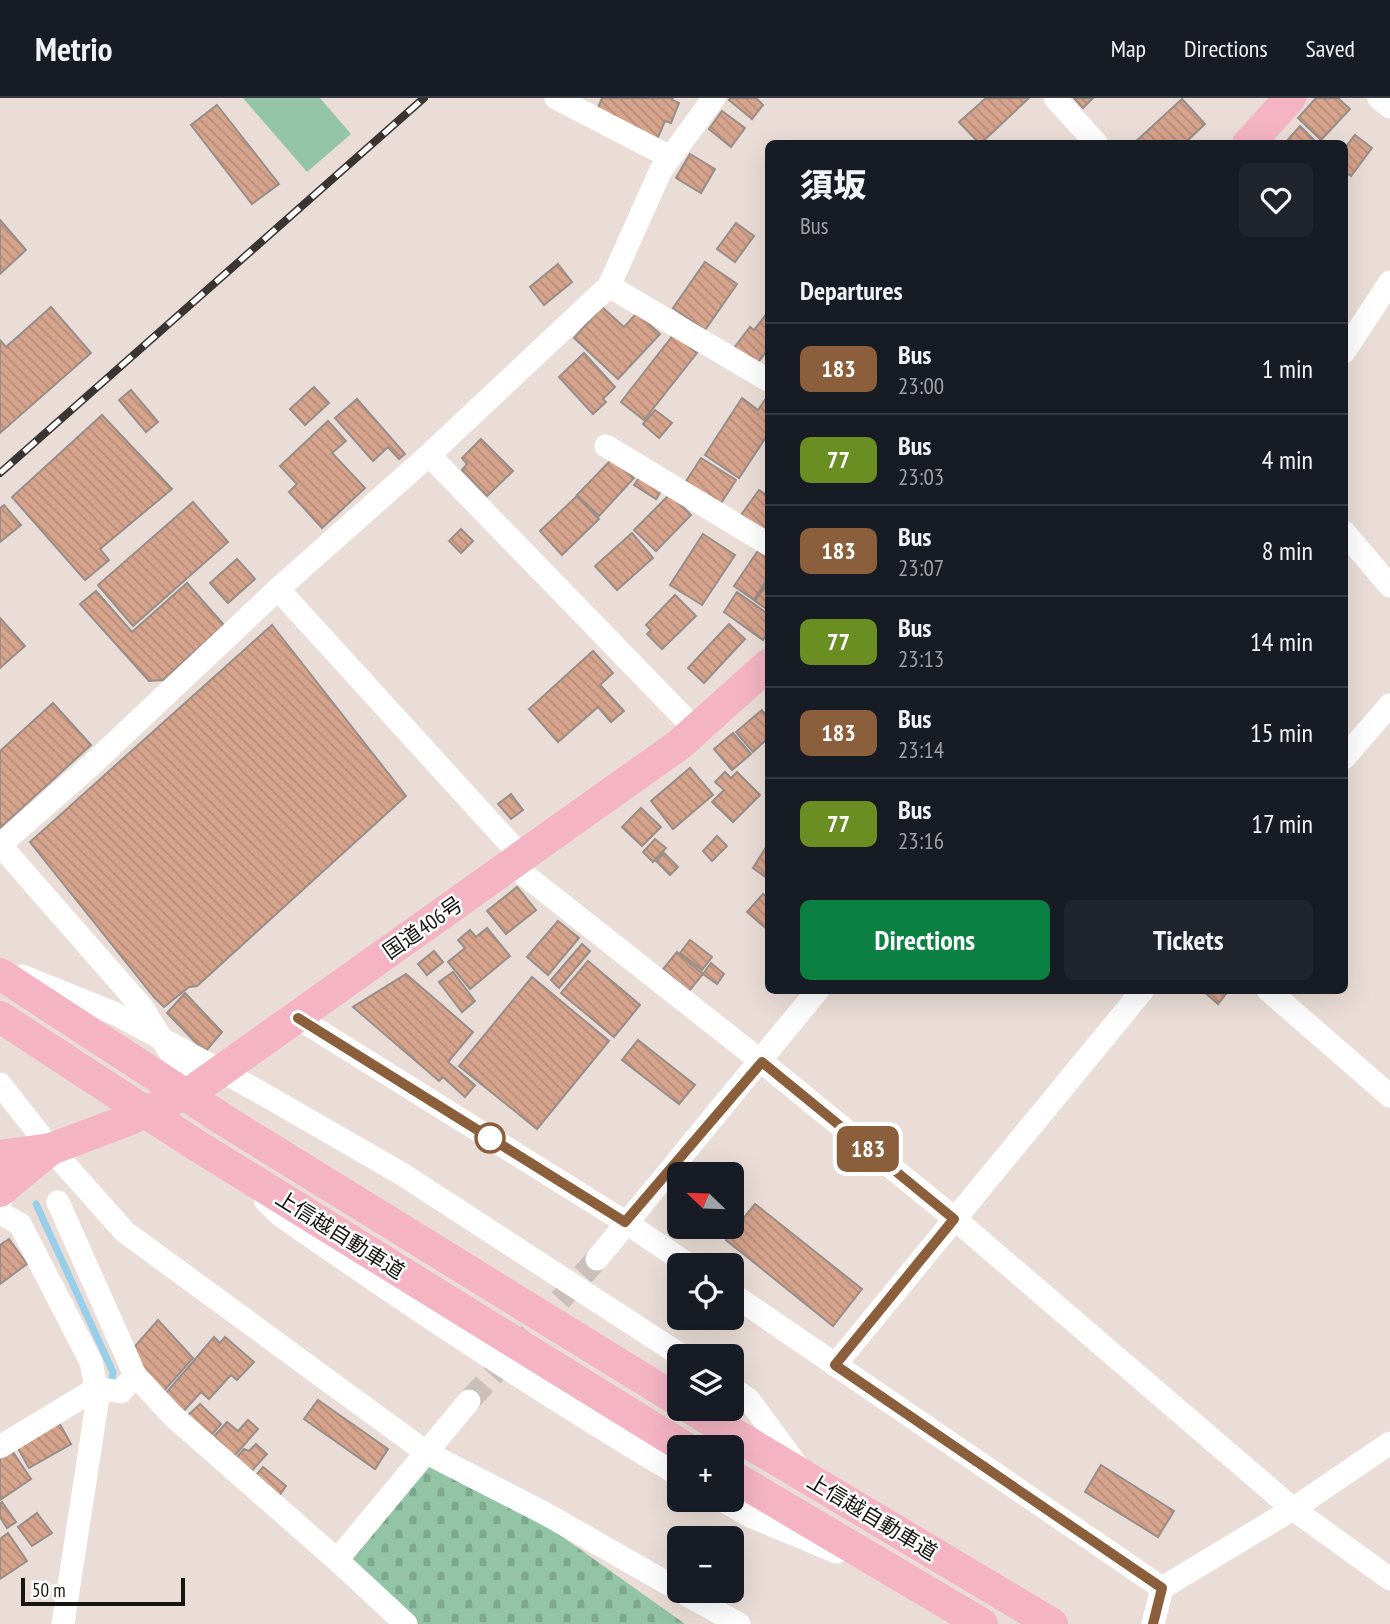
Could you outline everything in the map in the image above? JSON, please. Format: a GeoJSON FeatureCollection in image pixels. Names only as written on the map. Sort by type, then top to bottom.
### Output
{"type":"FeatureCollection","features":[{"type":"Feature","properties":{"kind":"highway"},"geometry":{"type":"LineString","coordinates":[[1252,140],[1290,98]]}},
{"type":"Feature","properties":{"kind":"highway","name":"国道406号"},"geometry":{"type":"LineString","coordinates":[[0,1156],[51,1149],[128,1120],[194,1090],[518,861],[696,731],[765,668]]}},
{"type":"Feature","properties":{"kind":"highway","name":"上信越自動車道"},"geometry":{"type":"LineString","coordinates":[[0,974],[227,1122],[667,1394]]}},
{"type":"Feature","properties":{"kind":"highway","name":"上信越自動車道"},"geometry":{"type":"LineString","coordinates":[[0,1017],[196,1145],[667,1436]]}},
{"type":"Feature","properties":{"kind":"highway","name":"国道406号"},"geometry":{"type":"LineString","coordinates":[[0,1193],[51,1149]]}},
{"type":"Feature","properties":{"kind":"highway","name":"上信越自動車道"},"geometry":{"type":"LineString","coordinates":[[712,1421],[1052,1624]]}},
{"type":"Feature","properties":{"kind":"highway","name":"上信越自動車道"},"geometry":{"type":"LineString","coordinates":[[744,1483],[982,1624]]}},
{"type":"Feature","properties":{"kind":"street"},"geometry":{"type":"LineString","coordinates":[[556,98],[670,157]]}},
{"type":"Feature","properties":{"kind":"street"},"geometry":{"type":"LineString","coordinates":[[194,1090],[141,1006],[0,845],[90,766],[278,589],[429,455],[609,286],[661,170],[714,98]]}},
{"type":"Feature","properties":{"kind":"street"},"geometry":{"type":"LineString","coordinates":[[1055,98],[1093,140]]}},
{"type":"Feature","properties":{"kind":"street"},"geometry":{"type":"LineString","coordinates":[[1379,98],[1390,107]]}},
{"type":"Feature","properties":{"kind":"street"},"geometry":{"type":"LineString","coordinates":[[1348,346],[1390,282]]}},
{"type":"Feature","properties":{"kind":"street"},"geometry":{"type":"LineString","coordinates":[[609,286],[765,378]]}},
{"type":"Feature","properties":{"kind":"street"},"geometry":{"type":"LineString","coordinates":[[606,446],[765,542]]}},
{"type":"Feature","properties":{"kind":"street"},"geometry":{"type":"LineString","coordinates":[[429,455],[696,731]]}},
{"type":"Feature","properties":{"kind":"street"},"geometry":{"type":"LineString","coordinates":[[1348,538],[1390,586]]}},
{"type":"Feature","properties":{"kind":"street"},"geometry":{"type":"LineString","coordinates":[[278,589],[518,861],[954,1219],[1293,1509],[1390,1579]]}},
{"type":"Feature","properties":{"kind":"street"},"geometry":{"type":"LineString","coordinates":[[1348,753],[1390,705]]}},
{"type":"Feature","properties":{"kind":"street"},"geometry":{"type":"LineString","coordinates":[[0,967],[116,1014],[256,1090],[401,1174],[667,1346]]}},
{"type":"Feature","properties":{"kind":"street"},"geometry":{"type":"LineString","coordinates":[[597,1259],[625,1222],[762,1062],[815,994]]}},
{"type":"Feature","properties":{"kind":"street"},"geometry":{"type":"LineString","coordinates":[[835,1365],[1140,994]]}},
{"type":"Feature","properties":{"kind":"street"},"geometry":{"type":"LineString","coordinates":[[1273,994],[1390,1096]]}},
{"type":"Feature","properties":{"kind":"street"},"geometry":{"type":"LineString","coordinates":[[298,1018],[671,1253]]}},
{"type":"Feature","properties":{"kind":"street"},"geometry":{"type":"LineString","coordinates":[[0,1084],[51,1149],[125,1232],[427,1453],[546,1514],[667,1583]]}},
{"type":"Feature","properties":{"kind":"street"},"geometry":{"type":"LineString","coordinates":[[230,1166],[280,1215],[404,1302],[579,1416],[667,1468]]}},
{"type":"Feature","properties":{"kind":"street"},"geometry":{"type":"LineString","coordinates":[[0,1193],[0,1214],[20,1224],[106,1389]]}},
{"type":"Feature","properties":{"kind":"street"},"geometry":{"type":"LineString","coordinates":[[58,1202],[135,1374],[173,1416],[406,1624]]}},
{"type":"Feature","properties":{"kind":"street"},"geometry":{"type":"LineString","coordinates":[[744,1302],[1162,1588]]}},
{"type":"Feature","properties":{"kind":"street"},"geometry":{"type":"LineString","coordinates":[[0,1447],[106,1389],[121,1392],[135,1374]]}},
{"type":"Feature","properties":{"kind":"street"},"geometry":{"type":"LineString","coordinates":[[63,1624],[98,1397],[106,1389]]}},
{"type":"Feature","properties":{"kind":"street"},"geometry":{"type":"LineString","coordinates":[[744,1396],[807,1479]]}},
{"type":"Feature","properties":{"kind":"street"},"geometry":{"type":"LineString","coordinates":[[337,1560],[469,1401]]}},
{"type":"Feature","properties":{"kind":"street"},"geometry":{"type":"LineString","coordinates":[[1153,1624],[1162,1588],[1293,1509],[1390,1443]]}},
{"type":"Feature","properties":{"kind":"street"},"geometry":{"type":"LineString","coordinates":[[743,1512],[908,1580]]}},
{"type":"Feature","properties":{"kind":"street"},"geometry":{"type":"LineString","coordinates":[[703,1603],[739,1624]]}},
{"type":"Feature","properties":{"kind":"green space"},"geometry":{"type":"Polygon","coordinates":[[[243,98],[320,98],[351,134],[307,172],[243,98]]]}},
{"type":"Feature","properties":{"kind":"green space"},"geometry":{"type":"Polygon","coordinates":[[[427,1463],[550,1528],[685,1624],[418,1624],[352,1559],[427,1463]]]}},
{"type":"Feature","properties":{"kind":"building"},"geometry":{"type":"Polygon","coordinates":[[[602,98],[673,98],[672,100],[679,103],[671,123],[665,121],[656,142],[595,115],[602,98]]]}},
{"type":"Feature","properties":{"kind":"building"},"geometry":{"type":"Polygon","coordinates":[[[756,98],[763,105],[752,119],[729,100],[756,98]]]}},
{"type":"Feature","properties":{"kind":"building"},"geometry":{"type":"Polygon","coordinates":[[[986,98],[1029,98],[984,140],[976,140],[959,122],[986,98]]]}},
{"type":"Feature","properties":{"kind":"building"},"geometry":{"type":"Polygon","coordinates":[[[1074,98],[1093,98],[1083,108],[1074,98]]]}},
{"type":"Feature","properties":{"kind":"building"},"geometry":{"type":"Polygon","coordinates":[[[1316,98],[1338,98],[1350,109],[1321,140],[1298,118],[1316,98]]]}},
{"type":"Feature","properties":{"kind":"building"},"geometry":{"type":"Polygon","coordinates":[[[1182,99],[1205,124],[1188,140],[1137,140],[1182,99]]]}},
{"type":"Feature","properties":{"kind":"building"},"geometry":{"type":"Polygon","coordinates":[[[217,105],[279,184],[252,204],[191,125],[217,105]]]}},
{"type":"Feature","properties":{"kind":"building"},"geometry":{"type":"Polygon","coordinates":[[[722,111],[745,128],[731,147],[709,129],[722,111]]]}},
{"type":"Feature","properties":{"kind":"building"},"geometry":{"type":"Polygon","coordinates":[[[1300,126],[1314,140],[1288,140],[1300,126]]]}},
{"type":"Feature","properties":{"kind":"building"},"geometry":{"type":"Polygon","coordinates":[[[1355,135],[1372,148],[1351,176],[1348,174],[1348,144],[1355,135]]]}},
{"type":"Feature","properties":{"kind":"building"},"geometry":{"type":"Polygon","coordinates":[[[690,154],[715,169],[701,193],[676,178],[690,154]]]}},
{"type":"Feature","properties":{"kind":"building"},"geometry":{"type":"Polygon","coordinates":[[[0,220],[26,250],[0,274],[0,220]]]}},
{"type":"Feature","properties":{"kind":"building"},"geometry":{"type":"Polygon","coordinates":[[[736,223],[754,236],[735,262],[717,249],[736,223]]]}},
{"type":"Feature","properties":{"kind":"building"},"geometry":{"type":"Polygon","coordinates":[[[705,262],[737,284],[705,330],[673,308],[705,262]]]}},
{"type":"Feature","properties":{"kind":"building"},"geometry":{"type":"Polygon","coordinates":[[[558,264],[572,282],[544,305],[530,287],[558,264]]]}},
{"type":"Feature","properties":{"kind":"building"},"geometry":{"type":"Polygon","coordinates":[[[51,307],[91,353],[0,433],[0,340],[6,347],[51,307]]]}},
{"type":"Feature","properties":{"kind":"building"},"geometry":{"type":"Polygon","coordinates":[[[602,307],[624,327],[637,313],[660,334],[618,379],[574,338],[602,307]]]}},
{"type":"Feature","properties":{"kind":"building"},"geometry":{"type":"Polygon","coordinates":[[[765,316],[765,353],[756,365],[734,348],[750,327],[754,330],[765,316]]]}},
{"type":"Feature","properties":{"kind":"building"},"geometry":{"type":"Polygon","coordinates":[[[674,334],[697,353],[644,420],[621,402],[674,334]]]}},
{"type":"Feature","properties":{"kind":"building"},"geometry":{"type":"Polygon","coordinates":[[[584,353],[615,387],[603,399],[606,402],[593,414],[559,377],[584,353]]]}},
{"type":"Feature","properties":{"kind":"building"},"geometry":{"type":"Polygon","coordinates":[[[314,387],[329,403],[305,425],[290,409],[314,387]]]}},
{"type":"Feature","properties":{"kind":"building"},"geometry":{"type":"Polygon","coordinates":[[[131,390],[158,422],[146,432],[119,400],[131,390]]]}},
{"type":"Feature","properties":{"kind":"building"},"geometry":{"type":"Polygon","coordinates":[[[742,398],[758,410],[765,400],[765,439],[739,478],[705,455],[742,398]]]}},
{"type":"Feature","properties":{"kind":"building"},"geometry":{"type":"Polygon","coordinates":[[[357,399],[405,454],[399,459],[388,447],[373,461],[335,418],[357,399]]]}},
{"type":"Feature","properties":{"kind":"building"},"geometry":{"type":"Polygon","coordinates":[[[655,410],[672,423],[659,438],[643,424],[655,410]]]}},
{"type":"Feature","properties":{"kind":"building"},"geometry":{"type":"Polygon","coordinates":[[[102,415],[172,489],[100,549],[109,560],[85,580],[12,497],[102,415]]]}},
{"type":"Feature","properties":{"kind":"building"},"geometry":{"type":"Polygon","coordinates":[[[328,421],[346,441],[332,453],[365,488],[322,528],[289,492],[297,484],[280,466],[328,421]]]}},
{"type":"Feature","properties":{"kind":"building"},"geometry":{"type":"Polygon","coordinates":[[[481,439],[513,471],[487,496],[462,470],[467,464],[462,458],[481,439]]]}},
{"type":"Feature","properties":{"kind":"building"},"geometry":{"type":"Polygon","coordinates":[[[613,458],[634,478],[599,516],[577,495],[613,458]]]}},
{"type":"Feature","properties":{"kind":"building"},"geometry":{"type":"Polygon","coordinates":[[[701,458],[736,480],[718,508],[683,486],[701,458]]]}},
{"type":"Feature","properties":{"kind":"building"},"geometry":{"type":"Polygon","coordinates":[[[641,475],[663,488],[656,499],[634,485],[641,475]]]}},
{"type":"Feature","properties":{"kind":"building"},"geometry":{"type":"Polygon","coordinates":[[[759,490],[765,494],[765,532],[741,515],[759,490]]]}},
{"type":"Feature","properties":{"kind":"building"},"geometry":{"type":"Polygon","coordinates":[[[670,494],[691,515],[656,551],[634,530],[670,494]]]}},
{"type":"Feature","properties":{"kind":"building"},"geometry":{"type":"Polygon","coordinates":[[[577,496],[599,519],[562,555],[540,531],[577,496]]]}},
{"type":"Feature","properties":{"kind":"building"},"geometry":{"type":"Polygon","coordinates":[[[193,502],[228,542],[133,626],[98,585],[193,502]]]}},
{"type":"Feature","properties":{"kind":"building"},"geometry":{"type":"Polygon","coordinates":[[[4,505],[21,525],[0,542],[0,508],[4,505]]]}},
{"type":"Feature","properties":{"kind":"building"},"geometry":{"type":"Polygon","coordinates":[[[461,529],[473,541],[461,553],[449,541],[461,529]]]}},
{"type":"Feature","properties":{"kind":"building"},"geometry":{"type":"Polygon","coordinates":[[[632,533],[653,558],[617,590],[595,566],[632,533]]]}},
{"type":"Feature","properties":{"kind":"building"},"geometry":{"type":"Polygon","coordinates":[[[703,534],[735,555],[702,605],[670,585],[703,534]]]}},
{"type":"Feature","properties":{"kind":"building"},"geometry":{"type":"Polygon","coordinates":[[[762,545],[765,548],[765,583],[754,600],[734,586],[762,545]]]}},
{"type":"Feature","properties":{"kind":"building"},"geometry":{"type":"Polygon","coordinates":[[[237,559],[255,579],[228,603],[210,583],[237,559]]]}},
{"type":"Feature","properties":{"kind":"building"},"geometry":{"type":"Polygon","coordinates":[[[187,583],[224,625],[163,680],[149,681],[80,604],[96,591],[132,632],[187,583]]]}},
{"type":"Feature","properties":{"kind":"building"},"geometry":{"type":"Polygon","coordinates":[[[765,586],[765,608],[755,601],[765,586]]]}},
{"type":"Feature","properties":{"kind":"building"},"geometry":{"type":"Polygon","coordinates":[[[737,592],[765,612],[763,640],[724,612],[737,592]]]}},
{"type":"Feature","properties":{"kind":"building"},"geometry":{"type":"Polygon","coordinates":[[[675,595],[696,616],[662,649],[647,634],[651,630],[646,625],[675,595]]]}},
{"type":"Feature","properties":{"kind":"building"},"geometry":{"type":"Polygon","coordinates":[[[0,618],[25,646],[0,668],[0,618]]]}},
{"type":"Feature","properties":{"kind":"building"},"geometry":{"type":"Polygon","coordinates":[[[729,624],[745,639],[704,683],[688,668],[729,624]]]}},
{"type":"Feature","properties":{"kind":"building"},"geometry":{"type":"Polygon","coordinates":[[[272,625],[406,796],[197,986],[189,987],[164,1007],[30,842],[272,625]]]}},
{"type":"Feature","properties":{"kind":"building"},"geometry":{"type":"Polygon","coordinates":[[[593,651],[613,673],[600,685],[624,711],[611,722],[598,707],[558,742],[529,709],[593,651]]]}},
{"type":"Feature","properties":{"kind":"building"},"geometry":{"type":"Polygon","coordinates":[[[53,703],[91,745],[0,828],[0,751],[53,703]]]}},
{"type":"Feature","properties":{"kind":"building"},"geometry":{"type":"Polygon","coordinates":[[[762,710],[765,714],[765,741],[753,752],[736,732],[762,710]]]}},
{"type":"Feature","properties":{"kind":"building"},"geometry":{"type":"Polygon","coordinates":[[[733,733],[751,754],[732,770],[714,749],[733,733]]]}},
{"type":"Feature","properties":{"kind":"building"},"geometry":{"type":"Polygon","coordinates":[[[690,768],[713,795],[673,829],[651,801],[690,768]]]}},
{"type":"Feature","properties":{"kind":"building"},"geometry":{"type":"Polygon","coordinates":[[[725,772],[731,778],[737,772],[760,795],[733,822],[712,802],[724,790],[715,782],[725,772]]]}},
{"type":"Feature","properties":{"kind":"building"},"geometry":{"type":"Polygon","coordinates":[[[511,794],[523,810],[511,819],[498,804],[511,794]]]}},
{"type":"Feature","properties":{"kind":"building"},"geometry":{"type":"Polygon","coordinates":[[[641,808],[661,827],[642,846],[622,827],[641,808]]]}},
{"type":"Feature","properties":{"kind":"building"},"geometry":{"type":"Polygon","coordinates":[[[717,836],[727,846],[712,861],[703,851],[717,836]]]}},
{"type":"Feature","properties":{"kind":"building"},"geometry":{"type":"Polygon","coordinates":[[[655,839],[666,848],[653,862],[643,852],[655,839]]]}},
{"type":"Feature","properties":{"kind":"building"},"geometry":{"type":"Polygon","coordinates":[[[765,849],[765,877],[753,868],[765,849]]]}},
{"type":"Feature","properties":{"kind":"building"},"geometry":{"type":"Polygon","coordinates":[[[664,853],[678,867],[670,875],[656,861],[664,853]]]}},
{"type":"Feature","properties":{"kind":"building"},"geometry":{"type":"Polygon","coordinates":[[[517,887],[536,910],[506,934],[487,911],[517,887]]]}},
{"type":"Feature","properties":{"kind":"building"},"geometry":{"type":"Polygon","coordinates":[[[763,894],[765,896],[765,927],[747,912],[763,894]]]}},
{"type":"Feature","properties":{"kind":"building"},"geometry":{"type":"Polygon","coordinates":[[[558,921],[579,938],[548,975],[527,957],[558,921]]]}},
{"type":"Feature","properties":{"kind":"building"},"geometry":{"type":"Polygon","coordinates":[[[487,928],[510,956],[470,989],[448,962],[465,948],[458,940],[470,930],[476,937],[487,928]]]}},
{"type":"Feature","properties":{"kind":"building"},"geometry":{"type":"Polygon","coordinates":[[[690,940],[712,957],[702,970],[680,953],[690,940]]]}},
{"type":"Feature","properties":{"kind":"building"},"geometry":{"type":"Polygon","coordinates":[[[582,944],[590,951],[559,988],[551,980],[582,944]]]}},
{"type":"Feature","properties":{"kind":"building"},"geometry":{"type":"Polygon","coordinates":[[[434,951],[443,962],[427,975],[418,964],[434,951]]]}},
{"type":"Feature","properties":{"kind":"building"},"geometry":{"type":"Polygon","coordinates":[[[677,952],[703,974],[689,991],[663,969],[677,952]]]}},
{"type":"Feature","properties":{"kind":"building"},"geometry":{"type":"Polygon","coordinates":[[[588,961],[640,1005],[614,1037],[561,993],[588,961]]]}},
{"type":"Feature","properties":{"kind":"building"},"geometry":{"type":"Polygon","coordinates":[[[711,963],[724,974],[717,984],[703,974],[711,963]]]}},
{"type":"Feature","properties":{"kind":"building"},"geometry":{"type":"Polygon","coordinates":[[[453,972],[475,1001],[462,1012],[439,982],[453,972]]]}},
{"type":"Feature","properties":{"kind":"building"},"geometry":{"type":"Polygon","coordinates":[[[406,974],[473,1032],[448,1062],[475,1085],[465,1097],[443,1077],[439,1081],[353,1007],[406,974]]]}},
{"type":"Feature","properties":{"kind":"building"},"geometry":{"type":"Polygon","coordinates":[[[532,977],[609,1041],[537,1129],[459,1066],[532,977]]]}},
{"type":"Feature","properties":{"kind":"building"},"geometry":{"type":"Polygon","coordinates":[[[185,993],[222,1032],[205,1052],[167,1013],[185,993]]]}},
{"type":"Feature","properties":{"kind":"building"},"geometry":{"type":"Polygon","coordinates":[[[1207,994],[1226,994],[1218,1004],[1207,994]]]}},
{"type":"Feature","properties":{"kind":"building"},"geometry":{"type":"Polygon","coordinates":[[[638,1040],[695,1085],[679,1104],[622,1060],[638,1040]]]}},
{"type":"Feature","properties":{"kind":"building"},"geometry":{"type":"Polygon","coordinates":[[[755,1204],[862,1289],[833,1326],[726,1240],[744,1239],[744,1218],[755,1204]]]}},
{"type":"Feature","properties":{"kind":"building"},"geometry":{"type":"Polygon","coordinates":[[[9,1239],[27,1264],[0,1284],[0,1245],[9,1239]]]}},
{"type":"Feature","properties":{"kind":"building"},"geometry":{"type":"Polygon","coordinates":[[[158,1320],[193,1358],[163,1392],[130,1352],[158,1320]]]}},
{"type":"Feature","properties":{"kind":"building"},"geometry":{"type":"Polygon","coordinates":[[[214,1337],[220,1343],[225,1337],[254,1362],[237,1380],[231,1375],[209,1399],[201,1392],[180,1415],[161,1399],[214,1337]]]}},
{"type":"Feature","properties":{"kind":"building"},"geometry":{"type":"Polygon","coordinates":[[[318,1400],[388,1449],[375,1469],[304,1419],[318,1400]]]}},
{"type":"Feature","properties":{"kind":"building"},"geometry":{"type":"Polygon","coordinates":[[[200,1404],[221,1424],[208,1439],[185,1418],[200,1404]]]}},
{"type":"Feature","properties":{"kind":"building"},"geometry":{"type":"Polygon","coordinates":[[[57,1419],[71,1444],[29,1468],[15,1443],[57,1419]]]}},
{"type":"Feature","properties":{"kind":"building"},"geometry":{"type":"Polygon","coordinates":[[[248,1420],[258,1429],[230,1461],[209,1442],[227,1422],[238,1431],[248,1420]]]}},
{"type":"Feature","properties":{"kind":"building"},"geometry":{"type":"Polygon","coordinates":[[[256,1444],[267,1454],[248,1475],[233,1462],[244,1449],[249,1451],[256,1444]]]}},
{"type":"Feature","properties":{"kind":"building"},"geometry":{"type":"Polygon","coordinates":[[[11,1449],[31,1479],[0,1500],[0,1456],[11,1449]]]}},
{"type":"Feature","properties":{"kind":"building"},"geometry":{"type":"Polygon","coordinates":[[[1101,1465],[1174,1511],[1158,1537],[1085,1492],[1101,1465]]]}},
{"type":"Feature","properties":{"kind":"building"},"geometry":{"type":"Polygon","coordinates":[[[263,1467],[286,1486],[277,1499],[253,1479],[263,1467]]]}},
{"type":"Feature","properties":{"kind":"building"},"geometry":{"type":"Polygon","coordinates":[[[2,1502],[16,1522],[7,1528],[0,1517],[2,1502]]]}},
{"type":"Feature","properties":{"kind":"building"},"geometry":{"type":"Polygon","coordinates":[[[37,1513],[52,1533],[32,1546],[18,1527],[37,1513]]]}},
{"type":"Feature","properties":{"kind":"building"},"geometry":{"type":"Polygon","coordinates":[[[8,1533],[27,1561],[0,1579],[0,1539],[8,1533]]]}},
{"type":"Feature","properties":{"kind":"waterway"},"geometry":{"type":"LineString","coordinates":[[36,1204],[113,1372],[111,1386]]}},
{"type":"Feature","properties":{"kind":"tunnel"},"geometry":{"type":"LineString","coordinates":[[469,1401],[597,1259]]}},
{"type":"Feature","properties":{"kind":"railway"},"geometry":{"type":"LineString","coordinates":[[0,473],[424,98]]}},
{"type":"Feature","properties":{"kind":"bus line","name":"183"},"geometry":{"type":"LineString","coordinates":[[298,1018],[625,1222],[762,1062],[954,1219],[835,1365],[1162,1588],[1153,1624]]}}]}
